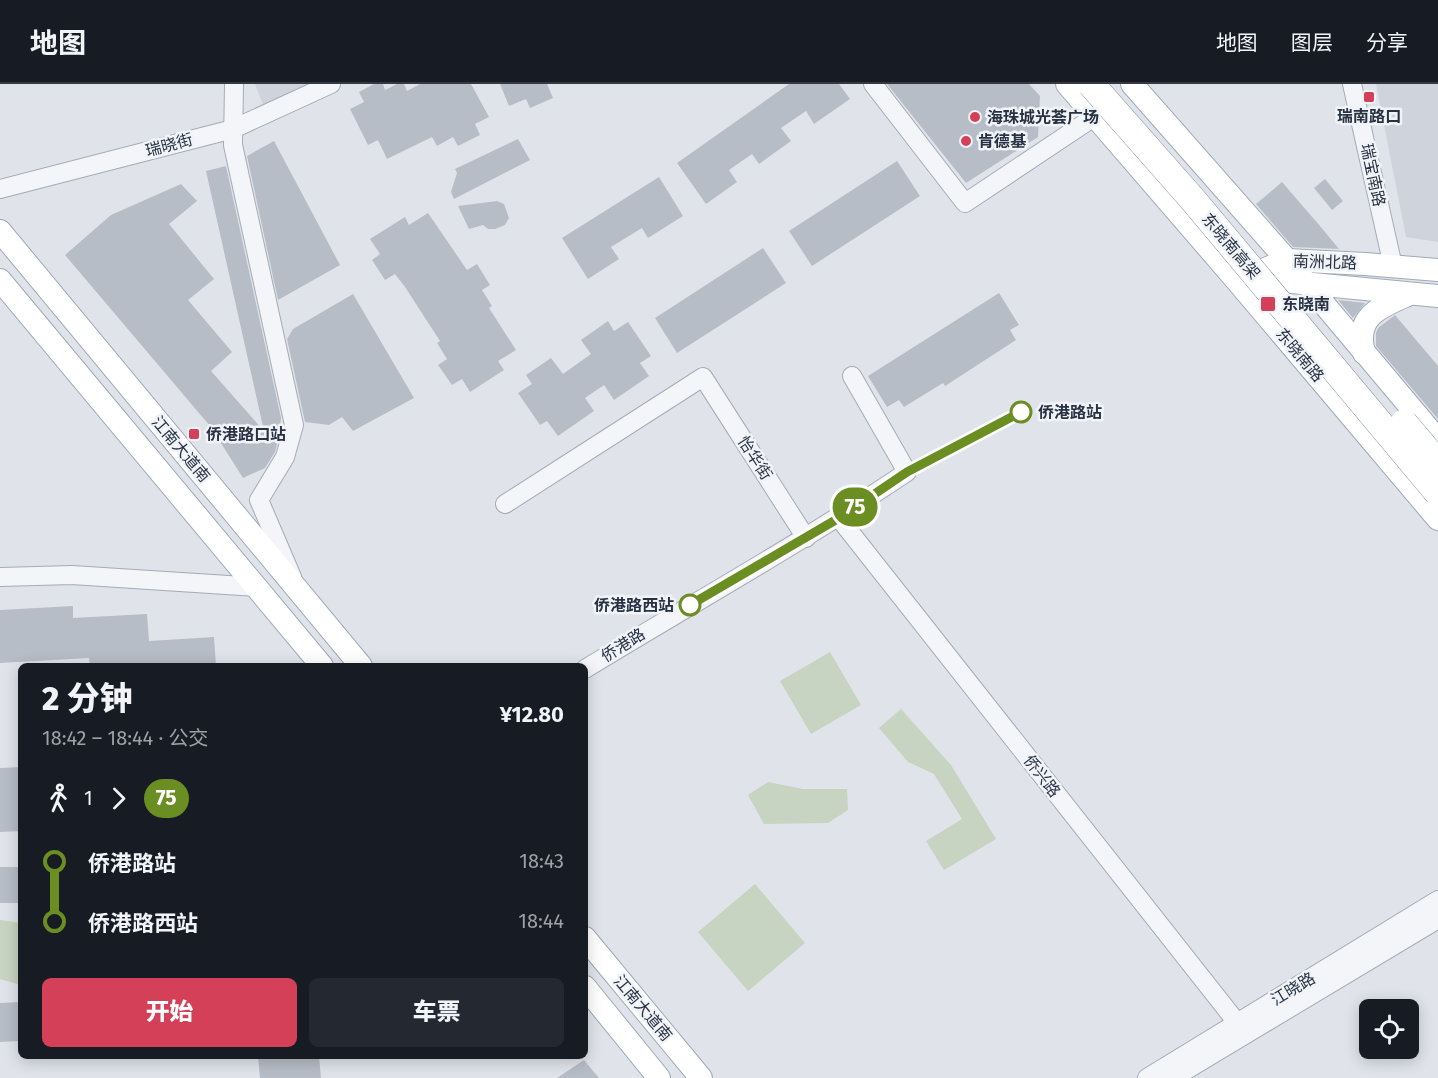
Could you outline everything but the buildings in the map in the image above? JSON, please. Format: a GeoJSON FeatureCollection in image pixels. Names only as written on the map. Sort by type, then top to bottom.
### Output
{"type":"FeatureCollection","features":[{"type":"Feature","properties":{"kind":"highway","name":"东晓南高架"},"geometry":{"type":"LineString","coordinates":[[1091,84],[1194,201],[1438,493]]}},
{"type":"Feature","properties":{"kind":"highway","name":"东晓南高架"},"geometry":{"type":"LineString","coordinates":[[1112,84],[1204,186],[1438,464]]}},
{"type":"Feature","properties":{"kind":"main road","name":"东晓南路"},"geometry":{"type":"LineString","coordinates":[[1067,84],[1438,519]]}},
{"type":"Feature","properties":{"kind":"main road"},"geometry":{"type":"LineString","coordinates":[[1132,84],[1287,260],[1438,440]]}},
{"type":"Feature","properties":{"kind":"main road","name":"江南大道南"},"geometry":{"type":"LineString","coordinates":[[0,231],[359,663]]}},
{"type":"Feature","properties":{"kind":"main road","name":"南洲北路"},"geometry":{"type":"LineString","coordinates":[[1237,281],[1287,260],[1438,270]]}},
{"type":"Feature","properties":{"kind":"main road","name":"江南大道南"},"geometry":{"type":"LineString","coordinates":[[0,280],[320,663]]}},
{"type":"Feature","properties":{"kind":"main road","name":"南洲北路"},"geometry":{"type":"LineString","coordinates":[[1237,281],[1271,280],[1438,296]]}},
{"type":"Feature","properties":{"kind":"main road"},"geometry":{"type":"LineString","coordinates":[[1364,353],[1361,331],[1365,322],[1386,304],[1411,294]]}},
{"type":"Feature","properties":{"kind":"main road"},"geometry":{"type":"LineString","coordinates":[[1343,405],[1364,383],[1376,376],[1384,376]]}},
{"type":"Feature","properties":{"kind":"main road","name":"江南大道南"},"geometry":{"type":"LineString","coordinates":[[588,942],[701,1078]]}},
{"type":"Feature","properties":{"kind":"main road","name":"江南大道南"},"geometry":{"type":"LineString","coordinates":[[588,991],[660,1078]]}},
{"type":"Feature","properties":{"kind":"street"},"geometry":{"type":"LineString","coordinates":[[234,84],[233,145],[294,425],[285,457],[259,500],[294,584]]}},
{"type":"Feature","properties":{"kind":"street","name":"瑞晓街"},"geometry":{"type":"LineString","coordinates":[[0,189],[233,129],[331,84]]}},
{"type":"Feature","properties":{"kind":"street"},"geometry":{"type":"LineString","coordinates":[[873,84],[965,202],[1094,117]]}},
{"type":"Feature","properties":{"kind":"street","name":"瑞宝南路"},"geometry":{"type":"LineString","coordinates":[[1353,84],[1393,266]]}},
{"type":"Feature","properties":{"kind":"street"},"geometry":{"type":"LineString","coordinates":[[1365,264],[1366,290]]}},
{"type":"Feature","properties":{"kind":"street","name":"侨港路"},"geometry":{"type":"LineString","coordinates":[[588,667],[839,518],[907,472],[852,376]]}},
{"type":"Feature","properties":{"kind":"street","name":"怡华街"},"geometry":{"type":"LineString","coordinates":[[505,504],[703,378],[806,538]]}},
{"type":"Feature","properties":{"kind":"street","name":"侨兴路"},"geometry":{"type":"LineString","coordinates":[[839,518],[1241,1029]]}},
{"type":"Feature","properties":{"kind":"street"},"geometry":{"type":"LineString","coordinates":[[0,577],[76,576],[258,587]]}},
{"type":"Feature","properties":{"kind":"street","name":"江晓路"},"geometry":{"type":"LineString","coordinates":[[1173,1078],[1241,1029],[1438,900]]}},
{"type":"Feature","properties":{"kind":"street","name":"江晓路"},"geometry":{"type":"LineString","coordinates":[[1148,1078],[1438,919]]}},
{"type":"Feature","properties":{"kind":"shaded area"},"geometry":{"type":"Polygon","coordinates":[[[255,84],[311,84],[264,107],[255,84]]]}},
{"type":"Feature","properties":{"kind":"shaded area"},"geometry":{"type":"Polygon","coordinates":[[[1376,84],[1438,84],[1438,242],[1406,237],[1376,84]]]}},
{"type":"Feature","properties":{"kind":"green space"},"geometry":{"type":"Polygon","coordinates":[[[830,652],[861,705],[811,734],[780,681],[830,652]]]}},
{"type":"Feature","properties":{"kind":"green space"},"geometry":{"type":"Polygon","coordinates":[[[901,709],[951,765],[996,839],[944,870],[926,841],[962,819],[934,774],[908,762],[879,728],[901,709]]]}},
{"type":"Feature","properties":{"kind":"green space"},"geometry":{"type":"Polygon","coordinates":[[[768,782],[803,789],[847,789],[848,810],[828,823],[764,824],[748,795],[768,782]]]}},
{"type":"Feature","properties":{"kind":"green space"},"geometry":{"type":"Polygon","coordinates":[[[755,884],[805,943],[748,991],[698,932],[755,884]]]}},
{"type":"Feature","properties":{"kind":"green space"},"geometry":{"type":"Polygon","coordinates":[[[0,920],[18,923],[18,984],[0,979],[0,920]]]}},
{"type":"Feature","properties":{"kind":"bus line","name":"75"},"geometry":{"type":"LineString","coordinates":[[690,605],[839,518],[907,472],[1021,412]]}},
{"type":"Feature","properties":{"kind":"place","name":"瑞南路口"},"geometry":{"type":"Point","coordinates":[1369,97]}},
{"type":"Feature","properties":{"kind":"place","name":"海珠城光荟广场"},"geometry":{"type":"Point","coordinates":[975,117]}},
{"type":"Feature","properties":{"kind":"place","name":"肯德基"},"geometry":{"type":"Point","coordinates":[966,141]}},
{"type":"Feature","properties":{"kind":"place","name":"东晓南"},"geometry":{"type":"Point","coordinates":[1268,304]}},
{"type":"Feature","properties":{"kind":"place","name":"侨港路站"},"geometry":{"type":"Point","coordinates":[1021,412]}},
{"type":"Feature","properties":{"kind":"place","name":"侨港路口站"},"geometry":{"type":"Point","coordinates":[194,434]}},
{"type":"Feature","properties":{"kind":"place","name":"侨港路西站"},"geometry":{"type":"Point","coordinates":[690,605]}}]}
